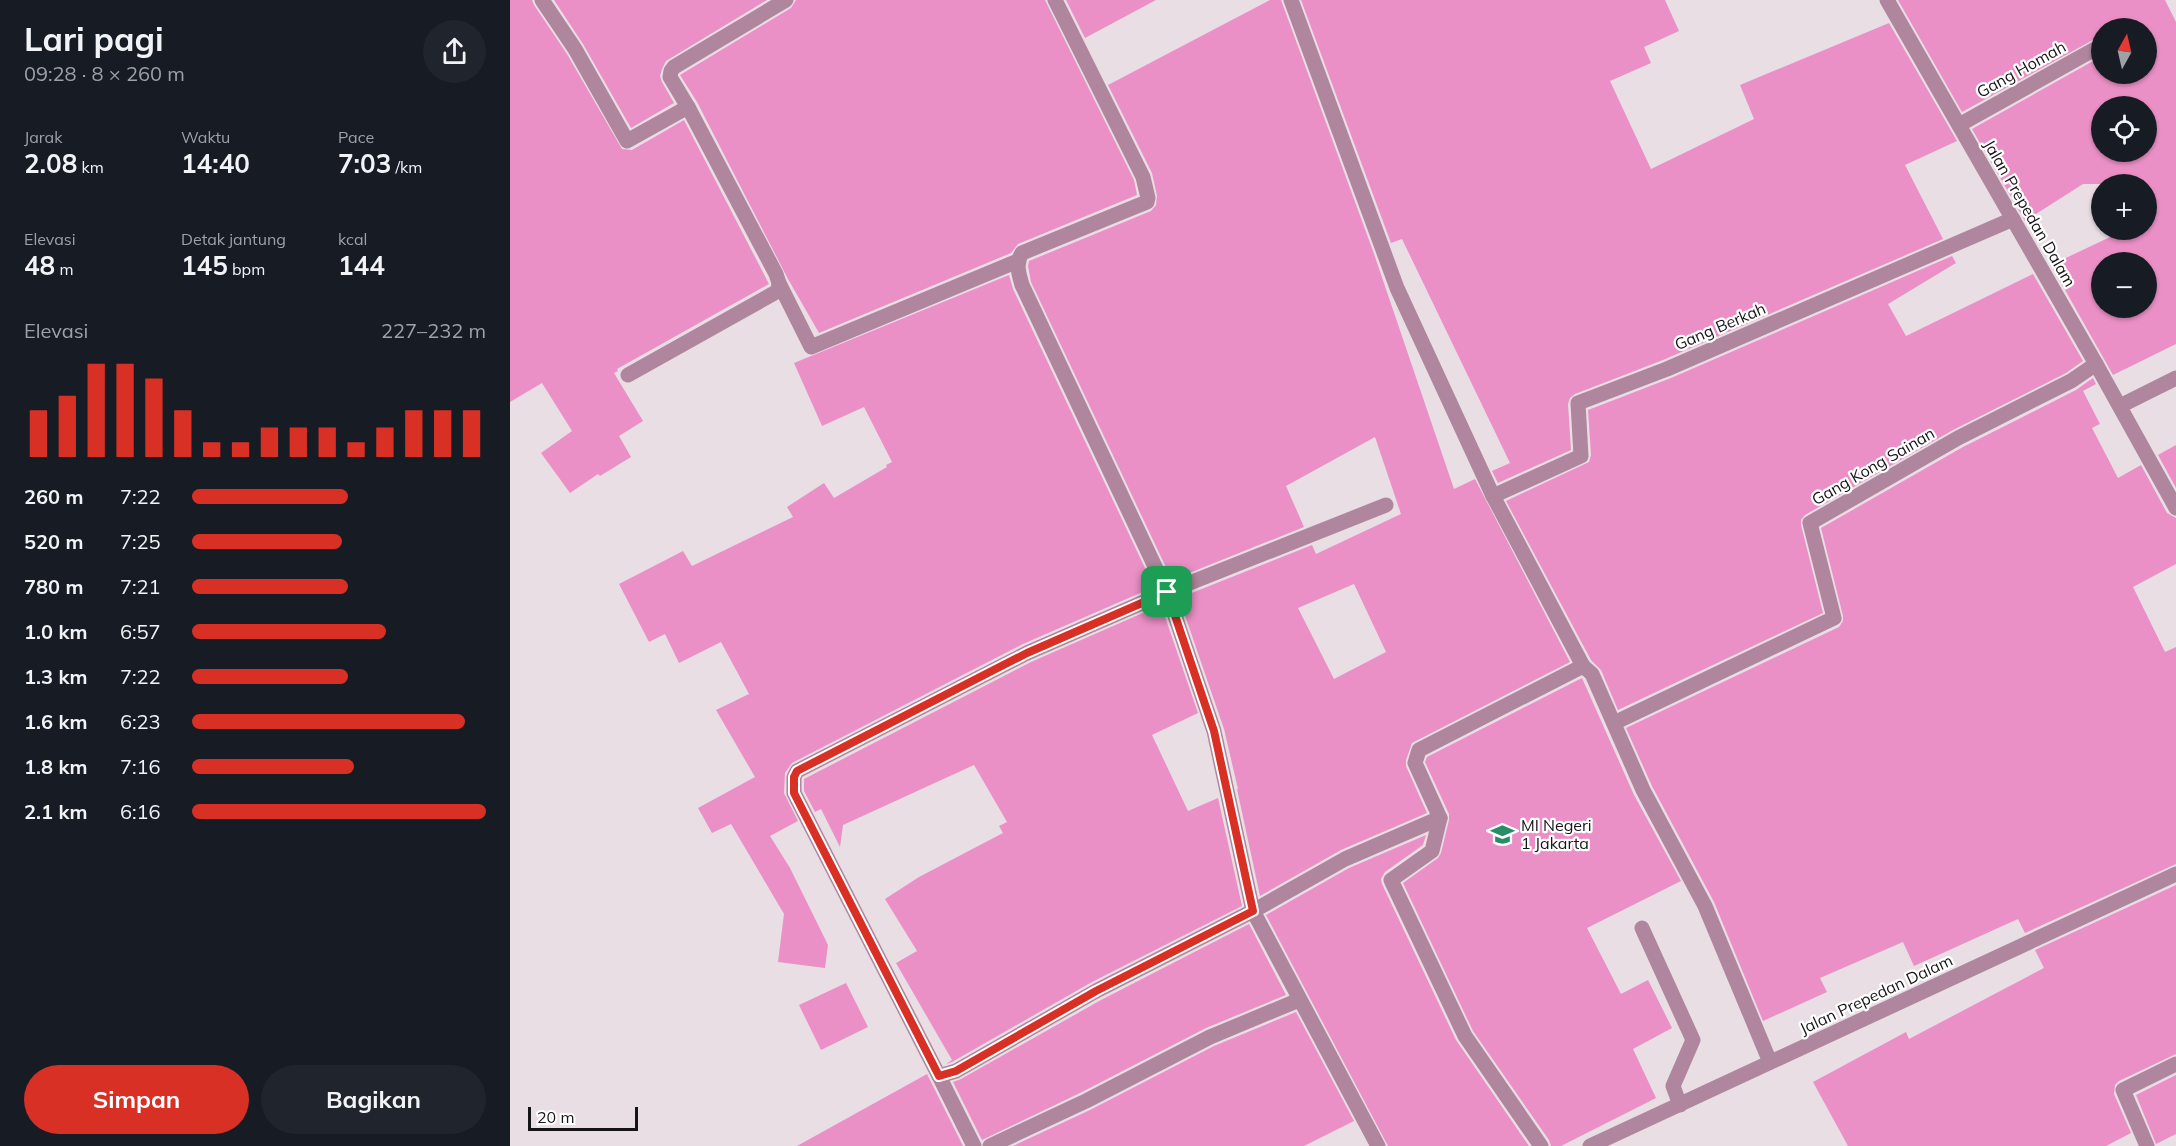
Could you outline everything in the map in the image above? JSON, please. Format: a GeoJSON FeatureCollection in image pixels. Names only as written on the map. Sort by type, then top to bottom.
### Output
{"type":"FeatureCollection","features":[{"type":"Feature","properties":{"kind":"street"},"geometry":{"type":"LineString","coordinates":[[543,0],[575,49],[627,141],[688,107]]}},
{"type":"Feature","properties":{"kind":"street"},"geometry":{"type":"LineString","coordinates":[[786,0],[674,67],[670,77],[688,107],[811,347],[1018,261]]}},
{"type":"Feature","properties":{"kind":"street"},"geometry":{"type":"LineString","coordinates":[[1055,0],[1143,177],[1148,199],[1137,206],[1022,253],[1018,261],[1018,271],[1022,285],[1167,592],[1214,731],[1253,911],[1378,1146]]}},
{"type":"Feature","properties":{"kind":"street"},"geometry":{"type":"LineString","coordinates":[[1291,0],[1397,288],[1493,496],[1583,666],[1592,674],[1643,790],[1705,906],[1770,1062]]}},
{"type":"Feature","properties":{"kind":"street","name":"Jalan Prepedan Dalam"},"geometry":{"type":"LineString","coordinates":[[1887,0],[2176,508]]}},
{"type":"Feature","properties":{"kind":"street","name":"Gang Homah"},"geometry":{"type":"LineString","coordinates":[[1959,125],[2091,51]]}},
{"type":"Feature","properties":{"kind":"street","name":"Gang Berkah"},"geometry":{"type":"LineString","coordinates":[[1493,496],[1581,456],[1578,403],[1667,369],[2013,219]]}},
{"type":"Feature","properties":{"kind":"street"},"geometry":{"type":"LineString","coordinates":[[628,375],[775,294],[779,284]]}},
{"type":"Feature","properties":{"kind":"street","name":"Gang Kong Sainan"},"geometry":{"type":"LineString","coordinates":[[1614,723],[1834,618],[1810,523],[1958,438],[2071,381],[2096,364]]}},
{"type":"Feature","properties":{"kind":"street"},"geometry":{"type":"LineString","coordinates":[[2120,406],[2176,378]]}},
{"type":"Feature","properties":{"kind":"street"},"geometry":{"type":"LineString","coordinates":[[974,1146],[794,793],[794,777],[797,771],[1027,653],[1167,592],[1386,505]]}},
{"type":"Feature","properties":{"kind":"street"},"geometry":{"type":"LineString","coordinates":[[1541,1146],[1465,1036],[1391,880],[1432,851],[1440,818],[1415,763],[1419,750],[1583,666]]}},
{"type":"Feature","properties":{"kind":"street"},"geometry":{"type":"LineString","coordinates":[[939,1076],[956,1071],[1096,991],[1253,911],[1353,855],[1440,818]]}},
{"type":"Feature","properties":{"kind":"street","name":"Jalan Prepedan Dalam"},"geometry":{"type":"LineString","coordinates":[[1590,1146],[2176,874]]}},
{"type":"Feature","properties":{"kind":"street"},"geometry":{"type":"LineString","coordinates":[[1642,928],[1693,1040],[1673,1086],[1680,1105]]}},
{"type":"Feature","properties":{"kind":"street"},"geometry":{"type":"LineString","coordinates":[[990,1146],[1086,1101],[1210,1037],[1299,1000]]}},
{"type":"Feature","properties":{"kind":"street"},"geometry":{"type":"LineString","coordinates":[[2147,1146],[2123,1090],[2176,1064]]}},
{"type":"Feature","properties":{"kind":"building"},"geometry":{"type":"Polygon","coordinates":[[[510,0],[532,0],[567,54],[622,149],[632,150],[684,120],[769,284],[617,369],[618,371],[614,373],[643,421],[619,436],[631,457],[600,476],[598,474],[570,493],[541,453],[572,431],[542,383],[510,402],[510,0]]]}},
{"type":"Feature","properties":{"kind":"building"},"geometry":{"type":"Polygon","coordinates":[[[554,0],[767,0],[666,61],[660,76],[674,103],[631,128],[583,44],[554,0]]]}},
{"type":"Feature","properties":{"kind":"building"},"geometry":{"type":"Polygon","coordinates":[[[796,0],[1045,0],[1134,180],[1137,195],[1018,244],[1011,253],[819,333],[788,279],[697,102],[680,75],[791,8],[796,0]]]}},
{"type":"Feature","properties":{"kind":"building"},"geometry":{"type":"Polygon","coordinates":[[[1066,0],[1156,0],[1085,38],[1066,0]]]}},
{"type":"Feature","properties":{"kind":"building"},"geometry":{"type":"Polygon","coordinates":[[[1270,0],[1281,0],[1373,251],[1454,489],[1475,479],[1570,662],[1412,743],[1406,766],[1427,813],[1341,850],[1260,896],[1224,729],[1179,598],[1312,545],[1316,554],[1401,514],[1375,437],[1286,486],[1304,527],[1172,580],[1031,282],[1028,266],[1029,261],[1151,211],[1156,205],[1157,196],[1152,173],[1108,85],[1270,0]],[[1354,584],[1298,608],[1334,679],[1386,652],[1354,584]]]}},
{"type":"Feature","properties":{"kind":"building"},"geometry":{"type":"Polygon","coordinates":[[[1301,0],[1665,0],[1679,31],[1644,47],[1651,63],[1610,81],[1651,169],[1754,119],[1740,85],[1889,23],[1957,141],[1905,165],[1943,239],[1663,360],[1575,394],[1570,398],[1568,404],[1571,450],[1498,483],[1492,471],[1510,463],[1402,239],[1391,243],[1301,0]]]}},
{"type":"Feature","properties":{"kind":"building"},"geometry":{"type":"Polygon","coordinates":[[[1898,0],[2165,0],[2176,22],[2176,344],[2113,375],[2051,265],[2104,240],[2157,240],[2157,174],[2091,174],[2091,184],[2083,184],[2025,221],[1972,129],[2091,62],[2091,84],[2157,84],[2157,18],[2091,18],[2091,41],[1962,112],[1898,0]]]}},
{"type":"Feature","properties":{"kind":"building"},"geometry":{"type":"Polygon","coordinates":[[[1952,256],[1956,263],[1888,304],[1906,336],[2033,274],[2083,361],[2066,373],[1953,430],[1805,515],[1801,520],[1801,525],[1823,613],[1618,710],[1601,670],[1591,660],[1506,501],[1589,462],[1591,455],[1588,410],[1671,378],[1952,256]]]}},
{"type":"Feature","properties":{"kind":"building"},"geometry":{"type":"Polygon","coordinates":[[[1009,275],[1013,289],[1154,587],[1023,644],[792,763],[785,773],[784,793],[798,821],[770,836],[790,868],[828,945],[825,968],[778,962],[784,914],[731,824],[712,833],[698,808],[755,777],[716,710],[749,694],[721,642],[679,663],[665,634],[649,642],[619,584],[683,551],[692,566],[793,517],[787,507],[824,483],[834,498],[887,467],[886,465],[892,462],[864,407],[822,426],[794,363],[1009,275]]]}},
{"type":"Feature","properties":{"kind":"building"},"geometry":{"type":"Polygon","coordinates":[[[2093,378],[2096,384],[2083,391],[2100,424],[2092,428],[2118,478],[2141,465],[2167,513],[2176,518],[2176,564],[2133,587],[2165,652],[2176,647],[2176,864],[2025,933],[2018,919],[1914,966],[1903,942],[1820,978],[1827,992],[1763,1021],[1714,902],[1652,786],[1626,728],[1839,627],[1843,616],[1821,528],[1963,447],[2076,390],[2093,378]]]}},
{"type":"Feature","properties":{"kind":"building"},"geometry":{"type":"Polygon","coordinates":[[[2176,445],[2176,488],[2158,455],[2176,445]]]}},
{"type":"Feature","properties":{"kind":"building"},"geometry":{"type":"Polygon","coordinates":[[[1161,605],[1198,713],[1152,735],[1188,811],[1218,798],[1242,906],[1092,982],[946,1064],[952,1060],[896,963],[917,951],[885,899],[919,877],[1003,833],[999,826],[1007,822],[974,765],[843,825],[840,847],[821,809],[815,812],[804,791],[804,779],[1031,662],[1161,605]]]}},
{"type":"Feature","properties":{"kind":"building"},"geometry":{"type":"Polygon","coordinates":[[[1582,678],[1634,795],[1681,881],[1587,928],[1621,994],[1648,980],[1672,1028],[1633,1049],[1656,1098],[1561,1146],[1551,1146],[1473,1031],[1403,883],[1438,858],[1449,820],[1449,814],[1425,762],[1427,757],[1582,678]]]}},
{"type":"Feature","properties":{"kind":"building"},"geometry":{"type":"Polygon","coordinates":[[[1426,835],[1423,845],[1385,872],[1381,879],[1382,884],[1456,1040],[1529,1146],[1388,1146],[1266,915],[1349,868],[1426,835]]]}},
{"type":"Feature","properties":{"kind":"building"},"geometry":{"type":"Polygon","coordinates":[[[2176,885],[2176,1054],[2115,1085],[2114,1094],[2131,1133],[2106,1146],[1848,1146],[1813,1082],[1906,1032],[1909,1039],[2044,968],[2035,950],[2176,885]]]}},
{"type":"Feature","properties":{"kind":"building"},"geometry":{"type":"Polygon","coordinates":[[[1249,924],[1286,995],[1206,1028],[982,1140],[953,1082],[1101,1000],[1249,924]]]}},
{"type":"Feature","properties":{"kind":"building"},"geometry":{"type":"Polygon","coordinates":[[[846,983],[868,1027],[821,1050],[799,1005],[846,983]]]}},
{"type":"Feature","properties":{"kind":"building"},"geometry":{"type":"Polygon","coordinates":[[[1296,1012],[1354,1121],[1304,1146],[1013,1146],[1090,1110],[1214,1046],[1296,1012]]]}},
{"type":"Feature","properties":{"kind":"building"},"geometry":{"type":"Polygon","coordinates":[[[927,1074],[963,1146],[797,1146],[927,1074]]]}},
{"type":"Feature","properties":{"kind":"building"},"geometry":{"type":"Polygon","coordinates":[[[2176,1075],[2176,1134],[2156,1144],[2136,1095],[2176,1075]]]}},
{"type":"Feature","properties":{"kind":"place","name":"MI Negeri 1 Jakarta"},"geometry":{"type":"Point","coordinates":[1503,834]}},
{"type":"Feature","properties":{"kind":"route"},"geometry":{"type":"LineString","coordinates":[[1167,592],[1214,731],[1253,911],[1096,991],[956,1071],[939,1076],[794,793],[794,777],[797,771],[1027,653],[1167,592]]}}]}
